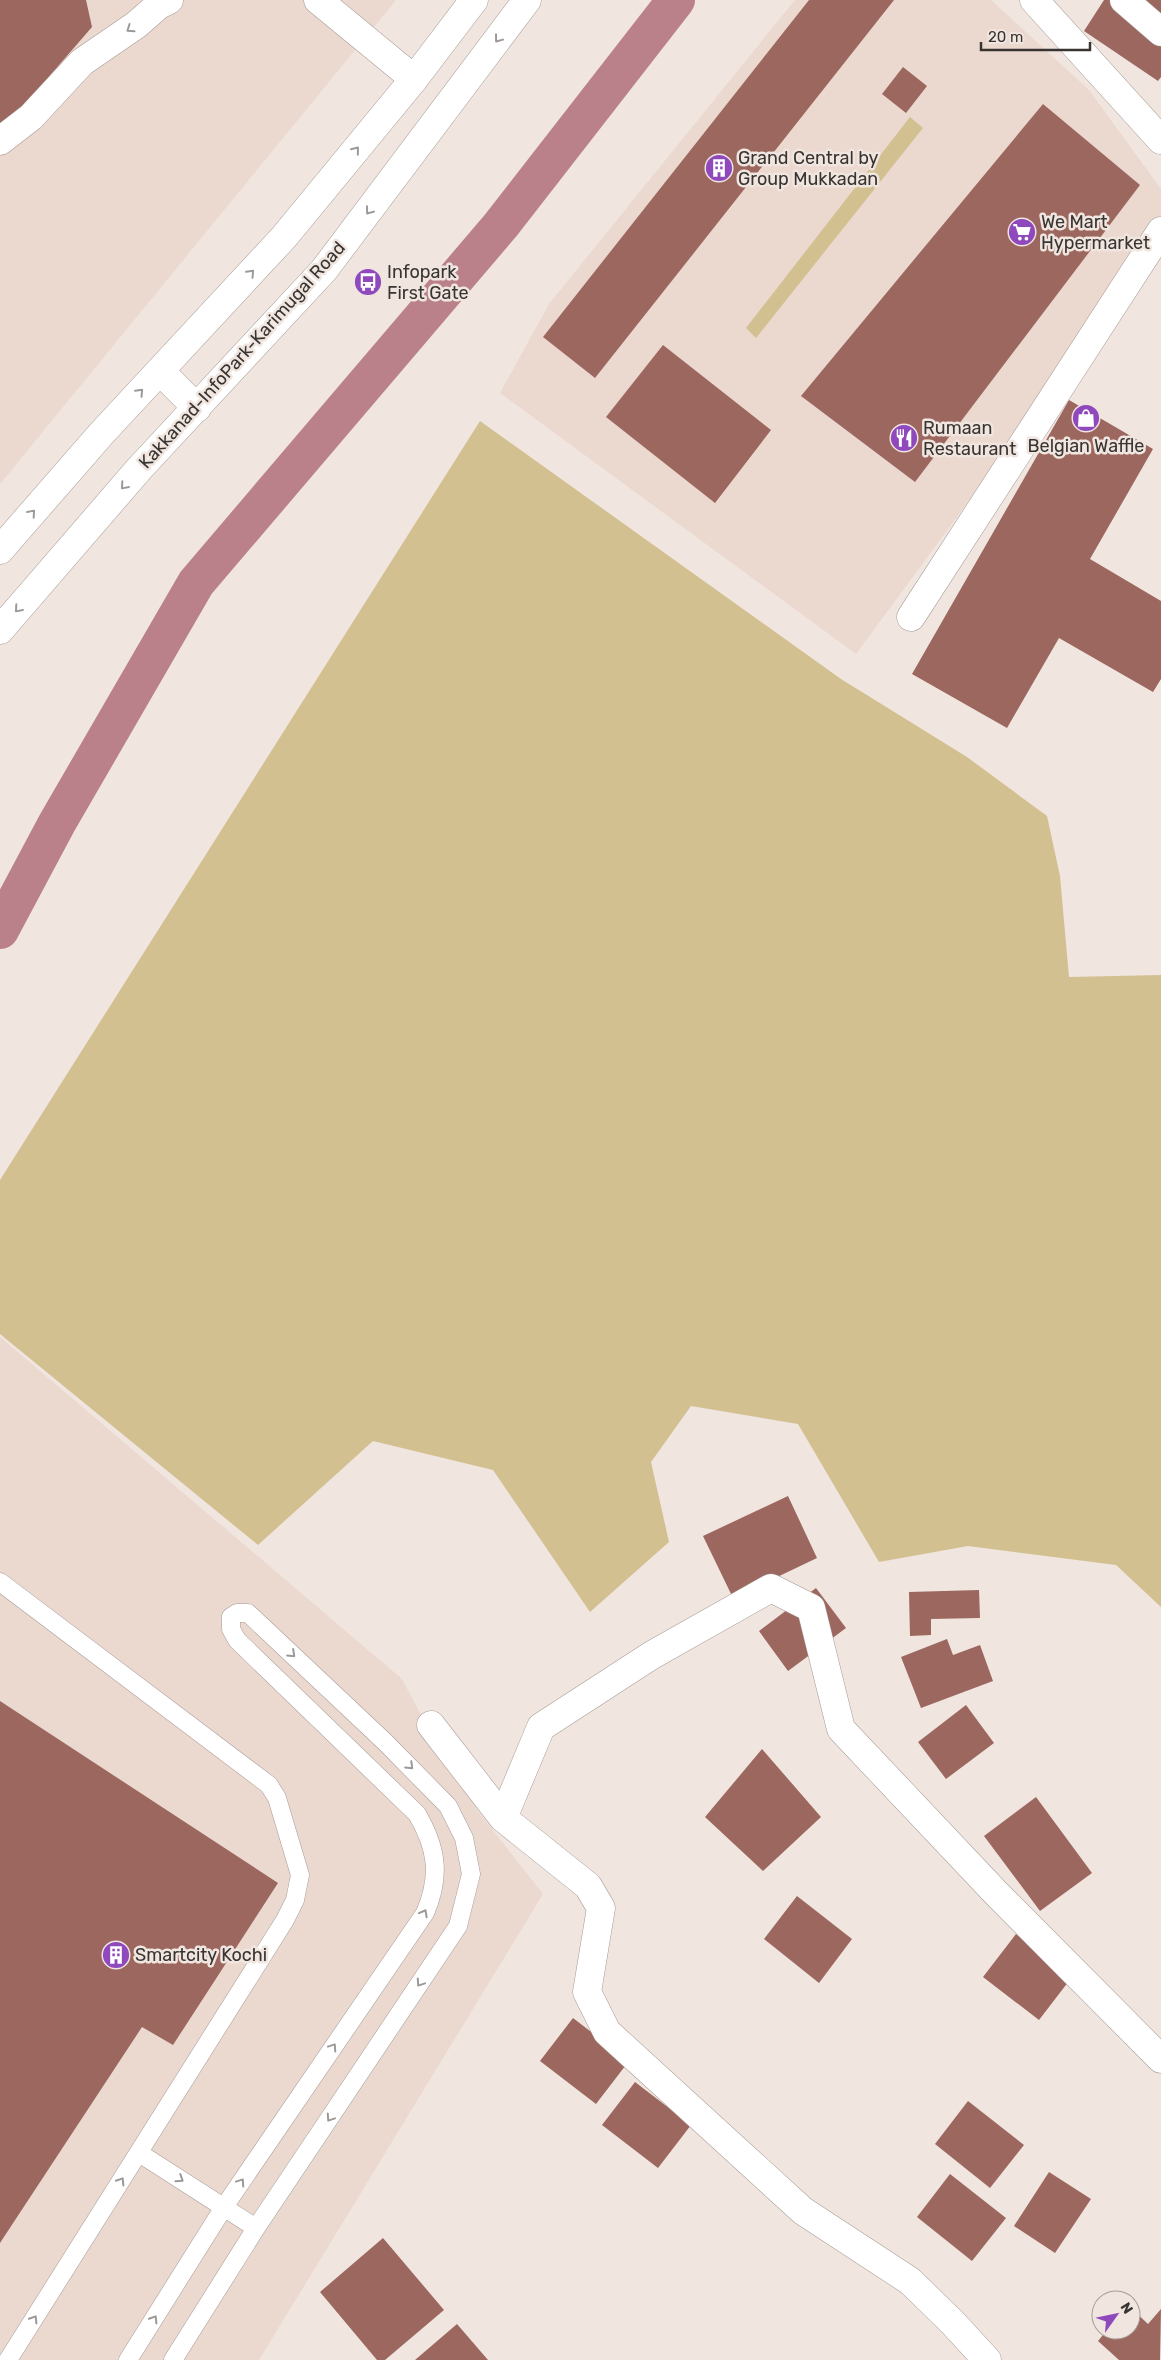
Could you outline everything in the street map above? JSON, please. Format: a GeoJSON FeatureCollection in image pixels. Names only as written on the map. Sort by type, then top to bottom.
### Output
{"type":"FeatureCollection","features":[{"type":"Feature","properties":{"kind":"street"},"geometry":{"type":"LineString","coordinates":[[0,141],[32,117],[82,62],[136,25],[159,4],[169,0]]}},
{"type":"Feature","properties":{"kind":"street"},"geometry":{"type":"LineString","coordinates":[[318,0],[414,79]]}},
{"type":"Feature","properties":{"kind":"street"},"geometry":{"type":"LineString","coordinates":[[0,550],[101,434],[284,237],[414,79],[474,0]]}},
{"type":"Feature","properties":{"kind":"street","name":"Kakkanad-InfoPark-Karimugal Road"},"geometry":{"type":"LineString","coordinates":[[0,630],[139,469],[324,270],[527,0]]}},
{"type":"Feature","properties":{"kind":"street"},"geometry":{"type":"LineString","coordinates":[[1034,0],[1161,140]]}},
{"type":"Feature","properties":{"kind":"street"},"geometry":{"type":"LineString","coordinates":[[1124,0],[1161,32]]}},
{"type":"Feature","properties":{"kind":"street"},"geometry":{"type":"LineString","coordinates":[[910,617],[1161,231]]}},
{"type":"Feature","properties":{"kind":"street"},"geometry":{"type":"LineString","coordinates":[[160,371],[197,408]]}},
{"type":"Feature","properties":{"kind":"street"},"geometry":{"type":"LineString","coordinates":[[503,1818],[541,1727],[652,1655],[771,1588],[811,1608],[841,1729],[996,1893],[1161,2059]]}},
{"type":"Feature","properties":{"kind":"street"},"geometry":{"type":"LineString","coordinates":[[431,1725],[503,1818],[588,1886],[601,1908],[587,1992],[607,2032],[803,2211],[910,2281],[987,2360]]}},
{"type":"Feature","properties":{"kind":"lane"},"geometry":{"type":"LineString","coordinates":[[0,1582],[269,1785],[277,1798],[300,1875],[295,1900],[284,1920],[8,2360]]}},
{"type":"Feature","properties":{"kind":"lane"},"geometry":{"type":"LineString","coordinates":[[128,2360],[224,2208],[425,1912],[433,1894],[436,1866],[427,1831],[417,1814],[237,1640],[231,1629],[231,1617],[238,1613],[248,1613],[385,1742],[448,1806],[464,1838],[471,1874],[458,1926],[256,2228],[173,2360]]}},
{"type":"Feature","properties":{"kind":"lane"},"geometry":{"type":"LineString","coordinates":[[139,2153],[256,2228]]}},
{"type":"Feature","properties":{"kind":"shaded area"},"geometry":{"type":"Polygon","coordinates":[[[0,0],[396,0],[0,484],[0,0]]]}},
{"type":"Feature","properties":{"kind":"shaded area"},"geometry":{"type":"Polygon","coordinates":[[[795,0],[991,0],[1089,90],[1161,189],[1161,240],[856,654],[500,393],[549,304],[795,0]]]}},
{"type":"Feature","properties":{"kind":"shaded area"},"geometry":{"type":"Polygon","coordinates":[[[910,117],[923,128],[756,338],[746,328],[910,117]]]}},
{"type":"Feature","properties":{"kind":"shaded area"},"geometry":{"type":"Polygon","coordinates":[[[480,421],[841,679],[967,757],[1047,816],[1060,876],[1069,977],[1161,975],[1161,1607],[1116,1565],[968,1546],[879,1562],[798,1424],[691,1406],[651,1462],[669,1542],[590,1612],[493,1470],[373,1441],[258,1545],[0,1334],[0,1180],[480,421]]]}},
{"type":"Feature","properties":{"kind":"shaded area"},"geometry":{"type":"Polygon","coordinates":[[[0,1337],[402,1679],[446,1762],[466,1787],[477,1810],[543,1894],[259,2360],[0,2360],[0,1337]]]}},
{"type":"Feature","properties":{"kind":"building"},"geometry":{"type":"Polygon","coordinates":[[[0,0],[86,0],[92,27],[0,133],[0,0]]]}},
{"type":"Feature","properties":{"kind":"building","name":"Grand Central by Group Mukkadan"},"geometry":{"type":"Polygon","coordinates":[[[809,0],[894,0],[595,378],[543,337],[809,0]]]}},
{"type":"Feature","properties":{"kind":"building"},"geometry":{"type":"Polygon","coordinates":[[[1104,0],[1161,0],[1161,77],[1158,81],[1084,31],[1104,0]]]}},
{"type":"Feature","properties":{"kind":"building"},"geometry":{"type":"Polygon","coordinates":[[[903,67],[927,86],[906,113],[882,94],[903,67]]]}},
{"type":"Feature","properties":{"kind":"building"},"geometry":{"type":"Polygon","coordinates":[[[1043,104],[1140,185],[915,482],[801,396],[1043,104]]]}},
{"type":"Feature","properties":{"kind":"building"},"geometry":{"type":"Polygon","coordinates":[[[663,345],[771,430],[715,503],[606,417],[663,345]]]}},
{"type":"Feature","properties":{"kind":"building"},"geometry":{"type":"Polygon","coordinates":[[[1069,400],[1153,449],[1090,559],[1161,601],[1161,679],[1153,692],[1059,638],[1007,728],[912,674],[1069,400]]]}},
{"type":"Feature","properties":{"kind":"building"},"geometry":{"type":"Polygon","coordinates":[[[788,1496],[817,1558],[733,1598],[703,1536],[788,1496]]]}},
{"type":"Feature","properties":{"kind":"building"},"geometry":{"type":"Polygon","coordinates":[[[816,1588],[846,1628],[788,1671],[759,1631],[816,1588]]]}},
{"type":"Feature","properties":{"kind":"building"},"geometry":{"type":"Polygon","coordinates":[[[979,1590],[980,1618],[931,1619],[931,1635],[910,1636],[909,1592],[979,1590]]]}},
{"type":"Feature","properties":{"kind":"building"},"geometry":{"type":"Polygon","coordinates":[[[947,1639],[953,1655],[980,1645],[993,1681],[921,1708],[901,1657],[947,1639]]]}},
{"type":"Feature","properties":{"kind":"building","name":"Smartcity Kochi"},"geometry":{"type":"Polygon","coordinates":[[[0,1701],[278,1883],[173,2045],[142,2027],[0,2243],[0,1701]]]}},
{"type":"Feature","properties":{"kind":"building"},"geometry":{"type":"Polygon","coordinates":[[[966,1705],[994,1743],[946,1779],[918,1742],[966,1705]]]}},
{"type":"Feature","properties":{"kind":"building"},"geometry":{"type":"Polygon","coordinates":[[[762,1749],[821,1817],[763,1871],[705,1817],[762,1749]]]}},
{"type":"Feature","properties":{"kind":"building"},"geometry":{"type":"Polygon","coordinates":[[[1036,1797],[1092,1873],[1040,1911],[984,1836],[1036,1797]]]}},
{"type":"Feature","properties":{"kind":"building"},"geometry":{"type":"Polygon","coordinates":[[[797,1896],[852,1939],[819,1983],[764,1939],[797,1896]]]}},
{"type":"Feature","properties":{"kind":"building"},"geometry":{"type":"Polygon","coordinates":[[[1016,1934],[1072,1977],[1039,2020],[983,1977],[1016,1934]]]}},
{"type":"Feature","properties":{"kind":"building"},"geometry":{"type":"Polygon","coordinates":[[[573,2018],[629,2061],[596,2104],[540,2061],[573,2018]]]}},
{"type":"Feature","properties":{"kind":"building"},"geometry":{"type":"Polygon","coordinates":[[[635,2082],[691,2125],[658,2168],[602,2125],[635,2082]]]}},
{"type":"Feature","properties":{"kind":"building"},"geometry":{"type":"Polygon","coordinates":[[[968,2101],[1024,2145],[990,2188],[935,2144],[968,2101]]]}},
{"type":"Feature","properties":{"kind":"building"},"geometry":{"type":"Polygon","coordinates":[[[1049,2172],[1091,2199],[1055,2253],[1014,2226],[1049,2172]]]}},
{"type":"Feature","properties":{"kind":"building"},"geometry":{"type":"Polygon","coordinates":[[[950,2174],[1006,2218],[972,2261],[917,2217],[950,2174]]]}},
{"type":"Feature","properties":{"kind":"building"},"geometry":{"type":"Polygon","coordinates":[[[383,2238],[444,2310],[385,2360],[377,2360],[320,2292],[383,2238]]]}},
{"type":"Feature","properties":{"kind":"building"},"geometry":{"type":"Polygon","coordinates":[[[1161,2309],[1160,2360],[1119,2360],[1098,2341],[1141,2340],[1141,2317],[1148,2324],[1161,2309]]]}},
{"type":"Feature","properties":{"kind":"building"},"geometry":{"type":"Polygon","coordinates":[[[457,2324],[488,2360],[415,2360],[457,2324]]]}},
{"type":"Feature","properties":{"kind":"waterway"},"geometry":{"type":"LineString","coordinates":[[0,930],[57,823],[196,583],[501,225],[676,0]]}},
{"type":"Feature","properties":{"kind":"place","name":"Grand Central by Group Mukkadan"},"geometry":{"type":"Point","coordinates":[719,168]}},
{"type":"Feature","properties":{"kind":"place","name":"We Mart Hypermarket"},"geometry":{"type":"Point","coordinates":[1022,232]}},
{"type":"Feature","properties":{"kind":"place","name":"Infopark First Gate"},"geometry":{"type":"Point","coordinates":[368,282]}},
{"type":"Feature","properties":{"kind":"place","name":"Belgian Waffle"},"geometry":{"type":"Point","coordinates":[1086,418]}},
{"type":"Feature","properties":{"kind":"place","name":"Rumaan Restaurant"},"geometry":{"type":"Point","coordinates":[904,438]}},
{"type":"Feature","properties":{"kind":"place","name":"Smartcity Kochi"},"geometry":{"type":"Point","coordinates":[116,1955]}}]}
